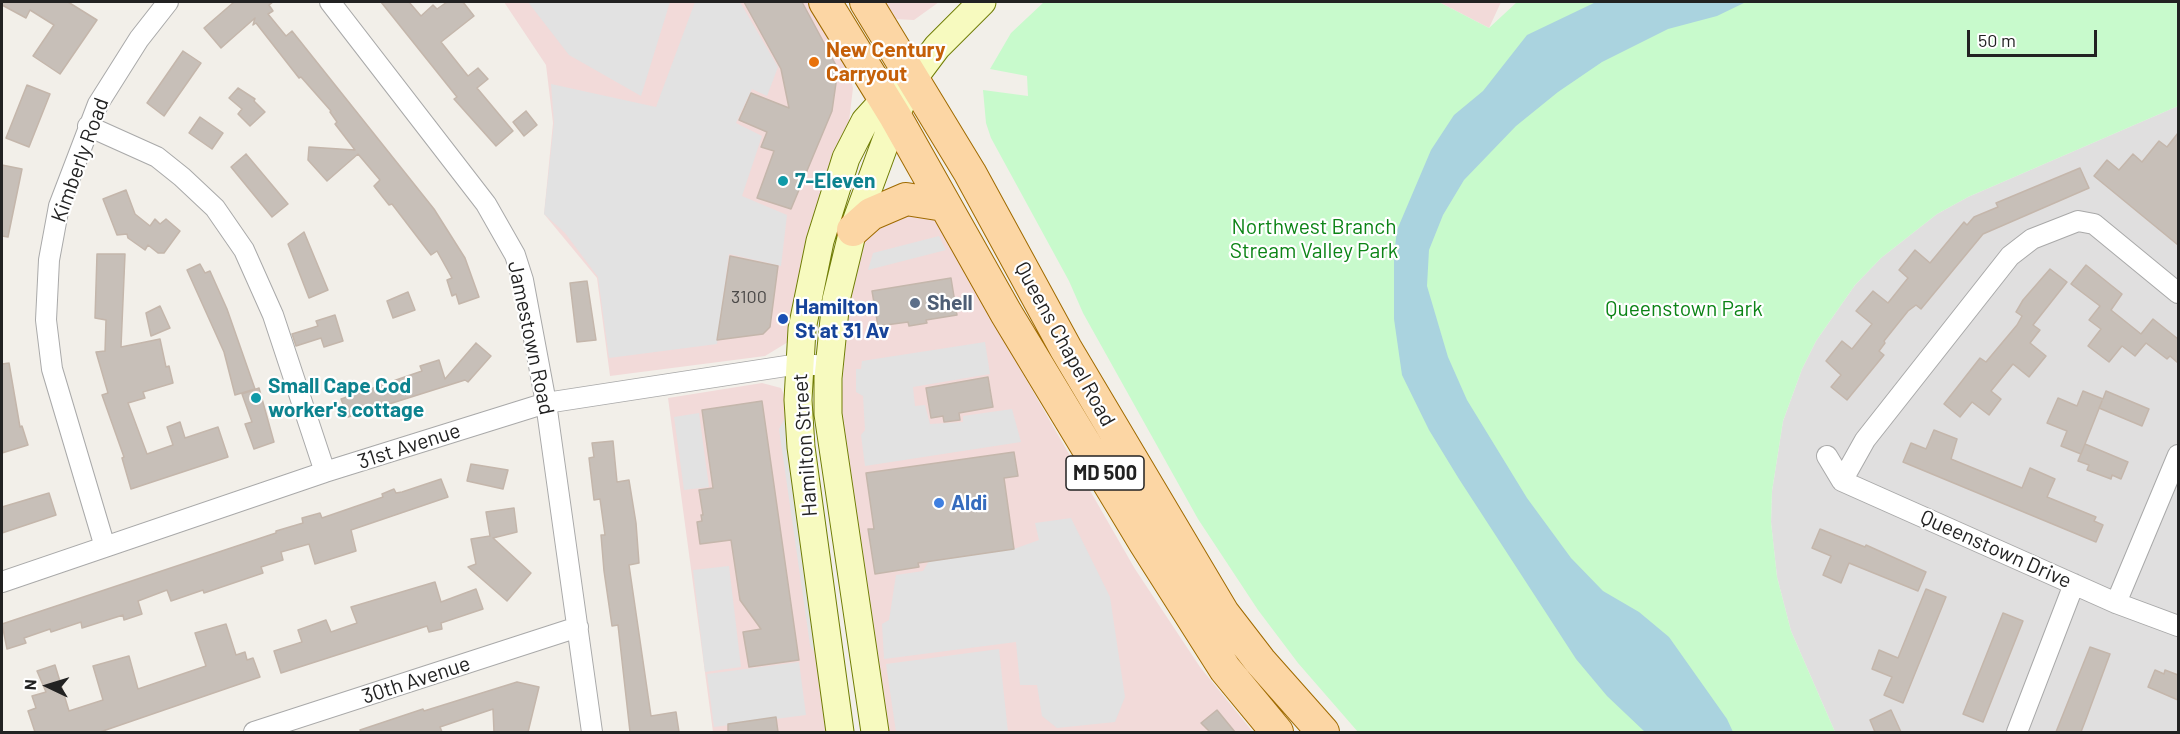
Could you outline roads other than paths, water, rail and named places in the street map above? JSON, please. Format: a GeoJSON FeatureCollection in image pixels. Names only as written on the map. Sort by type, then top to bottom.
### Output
{"type":"FeatureCollection","features":[{"type":"Feature","properties":{"kind":"main road","name":"Queens Chapel Road"},"geometry":{"type":"LineString","coordinates":[[825,2],[890,107],[944,205],[1145,543],[1225,669],[1277,732]]}},
{"type":"Feature","properties":{"kind":"main road","name":"Queens Chapel Road"},"geometry":{"type":"LineString","coordinates":[[866,2],[975,182],[1072,359],[1223,613],[1260,661],[1323,732]]}},
{"type":"Feature","properties":{"kind":"main road","name":"Hamilton Street"},"geometry":{"type":"LineString","coordinates":[[840,732],[801,447],[799,364],[810,280],[832,196],[859,131],[890,107],[937,47],[982,2]]}},
{"type":"Feature","properties":{"kind":"main road","name":"Hamilton Street"},"geometry":{"type":"LineString","coordinates":[[875,732],[828,414],[829,366],[836,300],[853,230],[890,107]]}},
{"type":"Feature","properties":{"kind":"main road"},"geometry":{"type":"LineString","coordinates":[[853,230],[871,214],[906,199],[944,205]]}},
{"type":"Feature","properties":{"kind":"street","name":"Kimberly Road"},"geometry":{"type":"LineString","coordinates":[[105,547],[52,369],[46,320],[49,260],[59,207],[88,126],[122,63],[168,2]]}},
{"type":"Feature","properties":{"kind":"street","name":"Jamestown Road"},"geometry":{"type":"LineString","coordinates":[[330,2],[486,204],[506,237],[524,280],[546,403],[592,732]]}},
{"type":"Feature","properties":{"kind":"street"},"geometry":{"type":"LineString","coordinates":[[88,126],[157,157],[215,208],[244,250],[273,315],[325,472]]}},
{"type":"Feature","properties":{"kind":"street"},"geometry":{"type":"LineString","coordinates":[[1827,456],[1842,481],[1865,440],[2010,256],[2032,239],[2078,221],[2094,224],[2178,293]]}},
{"type":"Feature","properties":{"kind":"street","name":"31st Avenue"},"geometry":{"type":"LineString","coordinates":[[2,582],[325,472],[546,403],[799,364],[829,366]]}},
{"type":"Feature","properties":{"kind":"street"},"geometry":{"type":"LineString","coordinates":[[2116,603],[2178,455]]}},
{"type":"Feature","properties":{"kind":"street","name":"Queenstown Drive"},"geometry":{"type":"LineString","coordinates":[[1842,481],[2116,603],[2178,626]]}},
{"type":"Feature","properties":{"kind":"street"},"geometry":{"type":"LineString","coordinates":[[2017,732],[2074,584]]}},
{"type":"Feature","properties":{"kind":"street","name":"30th Avenue"},"geometry":{"type":"LineString","coordinates":[[254,732],[578,627]]}},
{"type":"Feature","properties":{"kind":"water"},"geometry":{"type":"Polygon","coordinates":[[[1596,2],[1746,2],[1717,16],[1668,29],[1602,62],[1558,92],[1516,126],[1464,180],[1443,215],[1429,250],[1427,286],[1448,357],[1467,400],[1527,498],[1571,558],[1603,591],[1639,612],[1669,637],[1727,719],[1733,732],[1645,732],[1607,696],[1576,659],[1459,479],[1429,430],[1402,375],[1394,319],[1394,255],[1397,230],[1431,150],[1454,115],[1483,91],[1527,35],[1596,2]]]}},
{"type":"Feature","properties":{"kind":"place","name":"New Century Carryout"},"geometry":{"type":"Point","coordinates":[814,62]}},
{"type":"Feature","properties":{"kind":"place","name":"7-Eleven"},"geometry":{"type":"Point","coordinates":[783,181]}},
{"type":"Feature","properties":{"kind":"place","name":"Shell"},"geometry":{"type":"Point","coordinates":[915,303]}},
{"type":"Feature","properties":{"kind":"place","name":"Hamilton St at 31 Av"},"geometry":{"type":"Point","coordinates":[783,319]}},
{"type":"Feature","properties":{"kind":"place","name":"Small Cape Cod worker's cottage"},"geometry":{"type":"Point","coordinates":[256,398]}},
{"type":"Feature","properties":{"kind":"place","name":"Aldi"},"geometry":{"type":"Point","coordinates":[939,503]}},
{"type":"Feature","properties":{"kind":"park label","name":"Northwest Branch Stream Valley Park"},"geometry":{"type":"Point","coordinates":[1314,239]}},
{"type":"Feature","properties":{"kind":"park label","name":"Queenstown Park"},"geometry":{"type":"Point","coordinates":[1684,309]}}]}
